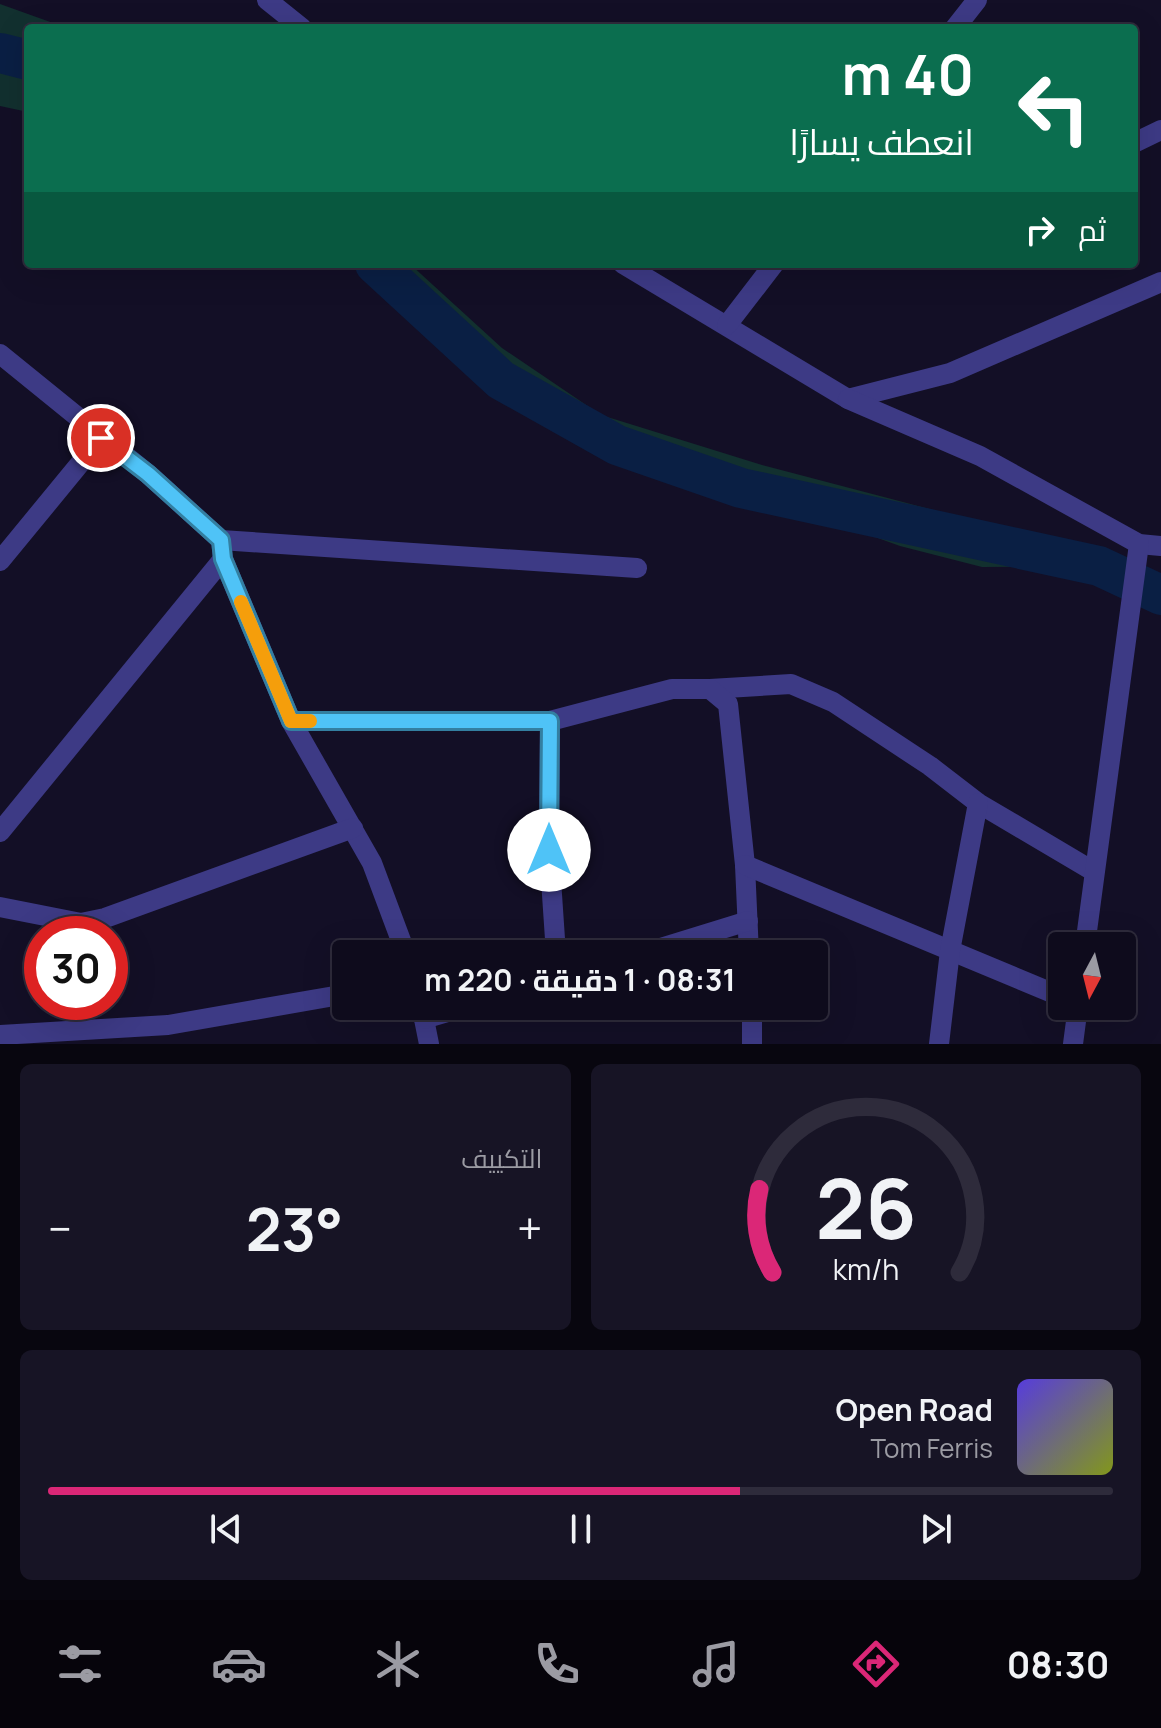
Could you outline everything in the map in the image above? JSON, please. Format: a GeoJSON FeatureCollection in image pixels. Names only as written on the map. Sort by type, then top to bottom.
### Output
{"type":"FeatureCollection","features":[{"type":"Feature","properties":{"kind":"street"},"geometry":{"type":"LineString","coordinates":[[267,0],[297,24]]}},
{"type":"Feature","properties":{"kind":"street"},"geometry":{"type":"LineString","coordinates":[[958,24],[977,0]]}},
{"type":"Feature","properties":{"kind":"street"},"geometry":{"type":"LineString","coordinates":[[1138,141],[1161,130]]}},
{"type":"Feature","properties":{"kind":"street"},"geometry":{"type":"LineString","coordinates":[[629,268],[848,399],[992,462],[1139,544],[1161,546]]}},
{"type":"Feature","properties":{"kind":"street"},"geometry":{"type":"LineString","coordinates":[[727,325],[771,268]]}},
{"type":"Feature","properties":{"kind":"street"},"geometry":{"type":"LineString","coordinates":[[848,399],[950,373],[1161,282]]}},
{"type":"Feature","properties":{"kind":"street"},"geometry":{"type":"LineString","coordinates":[[0,354],[148,474],[222,550],[291,721],[372,863],[401,940]]}},
{"type":"Feature","properties":{"kind":"street"},"geometry":{"type":"LineString","coordinates":[[0,561],[101,438]]}},
{"type":"Feature","properties":{"kind":"street"},"geometry":{"type":"LineString","coordinates":[[1086,932],[1139,544]]}},
{"type":"Feature","properties":{"kind":"street"},"geometry":{"type":"LineString","coordinates":[[222,550],[637,568]]}},
{"type":"Feature","properties":{"kind":"street"},"geometry":{"type":"LineString","coordinates":[[0,832],[222,550]]}},
{"type":"Feature","properties":{"kind":"street"},"geometry":{"type":"LineString","coordinates":[[291,721],[550,721],[672,689],[791,684],[833,702],[930,766],[978,803],[1093,871]]}},
{"type":"Feature","properties":{"kind":"street"},"geometry":{"type":"LineString","coordinates":[[710,689],[728,704],[745,865],[749,940]]}},
{"type":"Feature","properties":{"kind":"street"},"geometry":{"type":"LineString","coordinates":[[550,721],[549,850],[555,940]]}},
{"type":"Feature","properties":{"kind":"street"},"geometry":{"type":"LineString","coordinates":[[939,1044],[950,951],[978,803]]}},
{"type":"Feature","properties":{"kind":"street"},"geometry":{"type":"LineString","coordinates":[[0,907],[81,923],[105,918],[353,828]]}},
{"type":"Feature","properties":{"kind":"street"},"geometry":{"type":"LineString","coordinates":[[745,865],[1048,991]]}},
{"type":"Feature","properties":{"kind":"street"},"geometry":{"type":"LineString","coordinates":[[686,940],[748,921]]}},
{"type":"Feature","properties":{"kind":"street"},"geometry":{"type":"LineString","coordinates":[[0,1035],[168,1025],[332,996]]}},
{"type":"Feature","properties":{"kind":"street"},"geometry":{"type":"LineString","coordinates":[[424,1020],[429,1044]]}},
{"type":"Feature","properties":{"kind":"street"},"geometry":{"type":"LineString","coordinates":[[752,1020],[752,1044]]}},
{"type":"Feature","properties":{"kind":"street"},"geometry":{"type":"LineString","coordinates":[[1073,1044],[1076,1020]]}},
{"type":"Feature","properties":{"kind":"green space"},"geometry":{"type":"Polygon","coordinates":[[[0,4],[56,24],[24,24],[24,111],[0,106],[0,4]]]}},
{"type":"Feature","properties":{"kind":"green space"},"geometry":{"type":"Polygon","coordinates":[[[358,268],[414,268],[502,348],[601,415],[762,465],[1059,543],[1099,566],[982,567],[900,546],[786,505],[737,500],[579,445],[494,391],[358,268]]]}},
{"type":"Feature","properties":{"kind":"waterway"},"geometry":{"type":"LineString","coordinates":[[0,53],[24,59]]}},
{"type":"Feature","properties":{"kind":"waterway"},"geometry":{"type":"LineString","coordinates":[[379,268],[501,380],[617,445],[741,488],[1099,566],[1161,595]]}},
{"type":"Feature","properties":{"kind":"slow traffic"},"geometry":{"type":"LineString","coordinates":[[241,602],[291,721],[310,721]]}},
{"type":"Feature","properties":{"kind":"route"},"geometry":{"type":"LineString","coordinates":[[101,438],[148,474],[221,540],[223,559],[291,721],[550,721],[549,850]]}}]}
